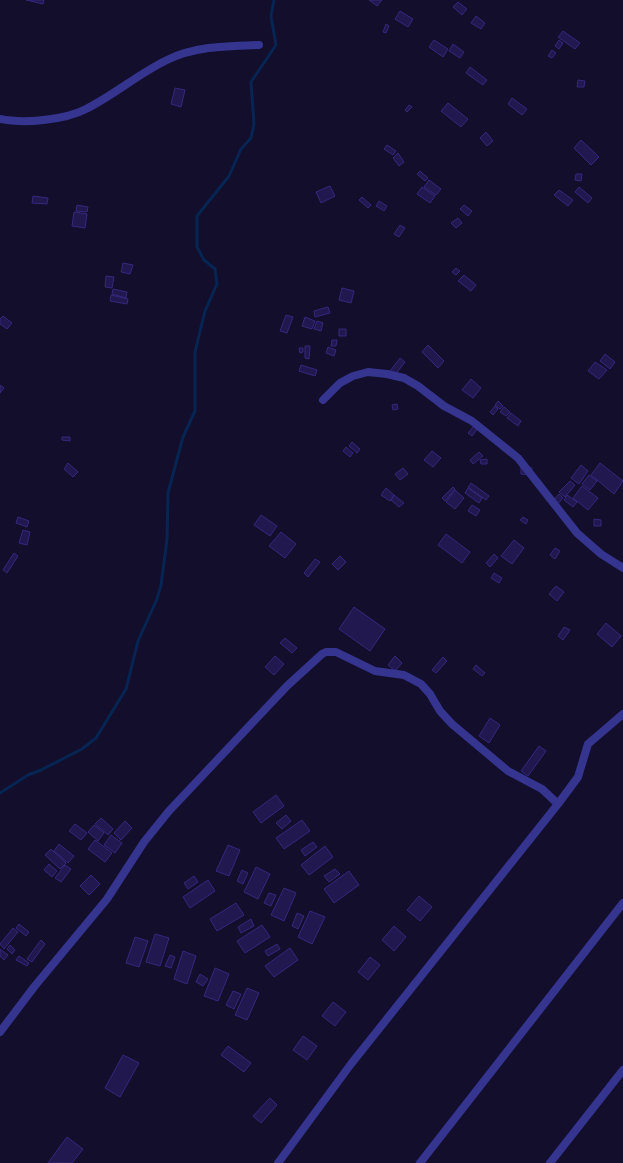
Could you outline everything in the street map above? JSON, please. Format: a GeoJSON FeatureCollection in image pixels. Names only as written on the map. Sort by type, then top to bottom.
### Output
{"type":"FeatureCollection","features":[{"type":"Feature","properties":{"kind":"street"},"geometry":{"type":"LineString","coordinates":[[0,119],[31,121],[86,110],[167,60],[213,47],[259,45]]}},
{"type":"Feature","properties":{"kind":"street"},"geometry":{"type":"LineString","coordinates":[[323,400],[340,383],[353,376],[368,372],[404,378],[444,406],[472,422],[518,458],[577,533],[601,554],[623,568]]}},
{"type":"Feature","properties":{"kind":"street"},"geometry":{"type":"LineString","coordinates":[[0,1032],[34,987],[107,899],[144,842],[169,811],[211,768],[241,733],[322,654],[326,652],[336,652],[375,672],[404,675],[413,678],[430,694],[440,711],[452,724],[508,771],[542,789],[558,804]]}},
{"type":"Feature","properties":{"kind":"street"},"geometry":{"type":"LineString","coordinates":[[278,1163],[351,1064],[578,777],[588,744],[623,714]]}},
{"type":"Feature","properties":{"kind":"street"},"geometry":{"type":"LineString","coordinates":[[420,1163],[623,903]]}},
{"type":"Feature","properties":{"kind":"street"},"geometry":{"type":"LineString","coordinates":[[550,1163],[623,1070]]}},
{"type":"Feature","properties":{"kind":"building"},"geometry":{"type":"Polygon","coordinates":[[[26,0],[44,0],[43,4],[26,0]]]}},
{"type":"Feature","properties":{"kind":"building"},"geometry":{"type":"Polygon","coordinates":[[[369,0],[382,0],[377,6],[369,0]]]}},
{"type":"Feature","properties":{"kind":"building"},"geometry":{"type":"Polygon","coordinates":[[[458,2],[467,9],[462,15],[453,7],[458,2]]]}},
{"type":"Feature","properties":{"kind":"building"},"geometry":{"type":"Polygon","coordinates":[[[400,11],[413,19],[408,27],[395,19],[400,11]]]}},
{"type":"Feature","properties":{"kind":"building"},"geometry":{"type":"Polygon","coordinates":[[[476,16],[485,23],[481,29],[471,23],[476,16]]]}},
{"type":"Feature","properties":{"kind":"building"},"geometry":{"type":"Polygon","coordinates":[[[386,24],[389,26],[386,33],[383,32],[386,24]]]}},
{"type":"Feature","properties":{"kind":"building"},"geometry":{"type":"Polygon","coordinates":[[[563,31],[580,43],[575,49],[558,37],[563,31]]]}},
{"type":"Feature","properties":{"kind":"building"},"geometry":{"type":"Polygon","coordinates":[[[434,40],[448,49],[443,57],[429,47],[434,40]]]}},
{"type":"Feature","properties":{"kind":"building"},"geometry":{"type":"Polygon","coordinates":[[[559,40],[563,43],[559,49],[555,46],[559,40]]]}},
{"type":"Feature","properties":{"kind":"building"},"geometry":{"type":"Polygon","coordinates":[[[453,44],[464,52],[460,58],[449,51],[453,44]]]}},
{"type":"Feature","properties":{"kind":"building"},"geometry":{"type":"Polygon","coordinates":[[[552,50],[556,53],[552,58],[548,56],[552,50]]]}},
{"type":"Feature","properties":{"kind":"building"},"geometry":{"type":"Polygon","coordinates":[[[470,67],[487,80],[483,85],[466,73],[470,67]]]}},
{"type":"Feature","properties":{"kind":"building"},"geometry":{"type":"Polygon","coordinates":[[[578,80],[585,81],[584,87],[577,87],[578,80]]]}},
{"type":"Feature","properties":{"kind":"building"},"geometry":{"type":"Polygon","coordinates":[[[175,88],[185,90],[181,107],[171,104],[175,88]]]}},
{"type":"Feature","properties":{"kind":"building"},"geometry":{"type":"Polygon","coordinates":[[[512,98],[527,109],[522,115],[508,104],[512,98]]]}},
{"type":"Feature","properties":{"kind":"building"},"geometry":{"type":"Polygon","coordinates":[[[448,103],[468,119],[461,127],[441,111],[448,103]]]}},
{"type":"Feature","properties":{"kind":"building"},"geometry":{"type":"Polygon","coordinates":[[[409,105],[412,107],[407,112],[405,110],[409,105]]]}},
{"type":"Feature","properties":{"kind":"building"},"geometry":{"type":"Polygon","coordinates":[[[486,132],[493,141],[487,146],[480,138],[486,132]]]}},
{"type":"Feature","properties":{"kind":"building"},"geometry":{"type":"Polygon","coordinates":[[[581,140],[599,157],[591,165],[574,148],[581,140]]]}},
{"type":"Feature","properties":{"kind":"building"},"geometry":{"type":"Polygon","coordinates":[[[387,145],[396,151],[393,155],[384,149],[387,145]]]}},
{"type":"Feature","properties":{"kind":"building"},"geometry":{"type":"Polygon","coordinates":[[[398,153],[404,162],[399,166],[393,158],[398,153]]]}},
{"type":"Feature","properties":{"kind":"building"},"geometry":{"type":"Polygon","coordinates":[[[420,171],[428,178],[425,181],[417,174],[420,171]]]}},
{"type":"Feature","properties":{"kind":"building"},"geometry":{"type":"Polygon","coordinates":[[[576,174],[582,174],[581,181],[575,180],[576,174]]]}},
{"type":"Feature","properties":{"kind":"building"},"geometry":{"type":"Polygon","coordinates":[[[429,180],[441,189],[436,195],[424,187],[429,180]]]}},
{"type":"Feature","properties":{"kind":"building"},"geometry":{"type":"Polygon","coordinates":[[[330,186],[335,196],[321,203],[316,192],[330,186]]]}},
{"type":"Feature","properties":{"kind":"building"},"geometry":{"type":"Polygon","coordinates":[[[422,187],[435,196],[430,203],[417,194],[422,187]]]}},
{"type":"Feature","properties":{"kind":"building"},"geometry":{"type":"Polygon","coordinates":[[[579,187],[592,198],[588,203],[575,192],[579,187]]]}},
{"type":"Feature","properties":{"kind":"building"},"geometry":{"type":"Polygon","coordinates":[[[559,190],[573,200],[568,206],[554,195],[559,190]]]}},
{"type":"Feature","properties":{"kind":"building"},"geometry":{"type":"Polygon","coordinates":[[[33,196],[48,198],[47,204],[32,203],[33,196]]]}},
{"type":"Feature","properties":{"kind":"building"},"geometry":{"type":"Polygon","coordinates":[[[362,197],[371,205],[368,208],[359,200],[362,197]]]}},
{"type":"Feature","properties":{"kind":"building"},"geometry":{"type":"Polygon","coordinates":[[[379,201],[387,206],[384,211],[376,206],[379,201]]]}},
{"type":"Feature","properties":{"kind":"building"},"geometry":{"type":"Polygon","coordinates":[[[77,205],[88,207],[87,212],[76,211],[77,205]]]}},
{"type":"Feature","properties":{"kind":"building"},"geometry":{"type":"Polygon","coordinates":[[[464,205],[472,211],[468,216],[460,209],[464,205]]]}},
{"type":"Feature","properties":{"kind":"building"},"geometry":{"type":"Polygon","coordinates":[[[74,212],[87,214],[85,228],[72,226],[74,212]]]}},
{"type":"Feature","properties":{"kind":"building"},"geometry":{"type":"Polygon","coordinates":[[[458,218],[462,223],[456,228],[451,223],[458,218]]]}},
{"type":"Feature","properties":{"kind":"building"},"geometry":{"type":"Polygon","coordinates":[[[400,225],[405,228],[399,237],[394,234],[400,225]]]}},
{"type":"Feature","properties":{"kind":"building"},"geometry":{"type":"Polygon","coordinates":[[[123,263],[133,265],[130,274],[121,272],[123,263]]]}},
{"type":"Feature","properties":{"kind":"building"},"geometry":{"type":"Polygon","coordinates":[[[456,268],[460,271],[456,275],[452,272],[456,268]]]}},
{"type":"Feature","properties":{"kind":"building"},"geometry":{"type":"Polygon","coordinates":[[[464,275],[476,285],[471,291],[458,281],[464,275]]]}},
{"type":"Feature","properties":{"kind":"building"},"geometry":{"type":"Polygon","coordinates":[[[106,276],[114,277],[112,288],[105,287],[106,276]]]}},
{"type":"Feature","properties":{"kind":"building"},"geometry":{"type":"Polygon","coordinates":[[[342,288],[354,291],[351,303],[339,300],[342,288]]]}},
{"type":"Feature","properties":{"kind":"building"},"geometry":{"type":"Polygon","coordinates":[[[113,289],[127,292],[126,298],[112,294],[113,289]]]}},
{"type":"Feature","properties":{"kind":"building"},"geometry":{"type":"Polygon","coordinates":[[[111,295],[128,299],[127,304],[110,301],[111,295]]]}},
{"type":"Feature","properties":{"kind":"building"},"geometry":{"type":"Polygon","coordinates":[[[328,307],[330,313],[315,317],[314,311],[328,307]]]}},
{"type":"Feature","properties":{"kind":"building"},"geometry":{"type":"Polygon","coordinates":[[[286,315],[293,317],[287,333],[280,331],[286,315]]]}},
{"type":"Feature","properties":{"kind":"building"},"geometry":{"type":"Polygon","coordinates":[[[3,316],[12,323],[7,329],[0,324],[0,319],[3,316]]]}},
{"type":"Feature","properties":{"kind":"building"},"geometry":{"type":"Polygon","coordinates":[[[305,317],[315,321],[312,329],[302,326],[305,317]]]}},
{"type":"Feature","properties":{"kind":"building"},"geometry":{"type":"Polygon","coordinates":[[[317,321],[323,323],[321,331],[314,329],[317,321]]]}},
{"type":"Feature","properties":{"kind":"building"},"geometry":{"type":"Polygon","coordinates":[[[339,329],[346,329],[346,336],[339,336],[339,329]]]}},
{"type":"Feature","properties":{"kind":"building"},"geometry":{"type":"Polygon","coordinates":[[[332,340],[337,340],[336,346],[331,346],[332,340]]]}},
{"type":"Feature","properties":{"kind":"building"},"geometry":{"type":"Polygon","coordinates":[[[428,345],[444,361],[438,368],[422,352],[428,345]]]}},
{"type":"Feature","properties":{"kind":"building"},"geometry":{"type":"Polygon","coordinates":[[[305,346],[310,346],[309,359],[305,358],[305,346]]]}},
{"type":"Feature","properties":{"kind":"building"},"geometry":{"type":"Polygon","coordinates":[[[328,347],[336,350],[334,356],[326,353],[328,347]]]}},
{"type":"Feature","properties":{"kind":"building"},"geometry":{"type":"Polygon","coordinates":[[[299,348],[303,348],[303,352],[300,353],[299,348]]]}},
{"type":"Feature","properties":{"kind":"building"},"geometry":{"type":"Polygon","coordinates":[[[605,354],[615,362],[610,369],[600,361],[605,354]]]}},
{"type":"Feature","properties":{"kind":"building"},"geometry":{"type":"Polygon","coordinates":[[[400,358],[405,362],[395,375],[390,371],[400,358]]]}},
{"type":"Feature","properties":{"kind":"building"},"geometry":{"type":"Polygon","coordinates":[[[595,362],[607,370],[599,379],[588,371],[595,362]]]}},
{"type":"Feature","properties":{"kind":"building"},"geometry":{"type":"Polygon","coordinates":[[[301,365],[317,370],[315,376],[299,371],[301,365]]]}},
{"type":"Feature","properties":{"kind":"building"},"geometry":{"type":"Polygon","coordinates":[[[471,379],[481,388],[473,398],[462,390],[471,379]]]}},
{"type":"Feature","properties":{"kind":"building"},"geometry":{"type":"Polygon","coordinates":[[[0,385],[4,388],[0,393],[0,385]]]}},
{"type":"Feature","properties":{"kind":"building"},"geometry":{"type":"Polygon","coordinates":[[[498,401],[503,406],[500,409],[495,405],[498,401]]]}},
{"type":"Feature","properties":{"kind":"building"},"geometry":{"type":"Polygon","coordinates":[[[397,404],[398,409],[393,410],[392,405],[397,404]]]}},
{"type":"Feature","properties":{"kind":"building"},"geometry":{"type":"Polygon","coordinates":[[[495,406],[498,409],[493,415],[490,412],[495,406]]]}},
{"type":"Feature","properties":{"kind":"building"},"geometry":{"type":"Polygon","coordinates":[[[504,407],[510,412],[506,416],[500,412],[504,407]]]}},
{"type":"Feature","properties":{"kind":"building"},"geometry":{"type":"Polygon","coordinates":[[[511,413],[521,421],[518,426],[507,418],[511,413]]]}},
{"type":"Feature","properties":{"kind":"building"},"geometry":{"type":"Polygon","coordinates":[[[478,421],[481,424],[472,436],[468,433],[478,421]]]}},
{"type":"Feature","properties":{"kind":"building"},"geometry":{"type":"Polygon","coordinates":[[[62,437],[70,437],[70,441],[62,440],[62,437]]]}},
{"type":"Feature","properties":{"kind":"building"},"geometry":{"type":"Polygon","coordinates":[[[352,442],[360,449],[357,453],[349,446],[352,442]]]}},
{"type":"Feature","properties":{"kind":"building"},"geometry":{"type":"Polygon","coordinates":[[[346,447],[353,453],[350,457],[343,451],[346,447]]]}},
{"type":"Feature","properties":{"kind":"building"},"geometry":{"type":"Polygon","coordinates":[[[432,451],[441,458],[433,467],[424,460],[432,451]]]}},
{"type":"Feature","properties":{"kind":"building"},"geometry":{"type":"Polygon","coordinates":[[[479,452],[483,456],[473,464],[470,460],[479,452]]]}},
{"type":"Feature","properties":{"kind":"building"},"geometry":{"type":"Polygon","coordinates":[[[487,459],[487,464],[481,464],[480,460],[487,459]]]}},
{"type":"Feature","properties":{"kind":"building"},"geometry":{"type":"Polygon","coordinates":[[[68,463],[78,472],[73,477],[64,469],[68,463]]]}},
{"type":"Feature","properties":{"kind":"building"},"geometry":{"type":"Polygon","coordinates":[[[600,463],[623,481],[614,494],[591,475],[600,463]]]}},
{"type":"Feature","properties":{"kind":"building"},"geometry":{"type":"Polygon","coordinates":[[[581,465],[588,471],[579,484],[571,478],[581,465]]]}},
{"type":"Feature","properties":{"kind":"building"},"geometry":{"type":"Polygon","coordinates":[[[521,467],[532,468],[531,475],[521,474],[521,467]]]}},
{"type":"Feature","properties":{"kind":"building"},"geometry":{"type":"Polygon","coordinates":[[[403,468],[408,474],[400,480],[395,474],[403,468]]]}},
{"type":"Feature","properties":{"kind":"building"},"geometry":{"type":"Polygon","coordinates":[[[589,475],[597,481],[590,490],[582,484],[589,475]]]}},
{"type":"Feature","properties":{"kind":"building"},"geometry":{"type":"Polygon","coordinates":[[[570,481],[575,485],[565,497],[559,492],[570,481]]]}},
{"type":"Feature","properties":{"kind":"building"},"geometry":{"type":"Polygon","coordinates":[[[471,483],[489,496],[486,500],[468,487],[471,483]]]}},
{"type":"Feature","properties":{"kind":"building"},"geometry":{"type":"Polygon","coordinates":[[[582,486],[598,498],[588,510],[573,498],[582,486]]]}},
{"type":"Feature","properties":{"kind":"building"},"geometry":{"type":"Polygon","coordinates":[[[453,487],[455,489],[445,501],[442,498],[453,487]]]}},
{"type":"Feature","properties":{"kind":"building"},"geometry":{"type":"Polygon","coordinates":[[[386,488],[394,495],[390,501],[381,495],[386,488]]]}},
{"type":"Feature","properties":{"kind":"building"},"geometry":{"type":"Polygon","coordinates":[[[468,488],[482,498],[479,503],[465,493],[468,488]]]}},
{"type":"Feature","properties":{"kind":"building"},"geometry":{"type":"Polygon","coordinates":[[[455,490],[464,498],[455,509],[446,502],[455,490]]]}},
{"type":"Feature","properties":{"kind":"building"},"geometry":{"type":"Polygon","coordinates":[[[559,494],[563,498],[557,505],[553,501],[559,494]]]}},
{"type":"Feature","properties":{"kind":"building"},"geometry":{"type":"Polygon","coordinates":[[[394,495],[404,503],[399,507],[391,500],[394,495]]]}},
{"type":"Feature","properties":{"kind":"building"},"geometry":{"type":"Polygon","coordinates":[[[567,495],[577,502],[573,507],[564,500],[567,495]]]}},
{"type":"Feature","properties":{"kind":"building"},"geometry":{"type":"Polygon","coordinates":[[[472,505],[480,510],[476,516],[468,511],[472,505]]]}},
{"type":"Feature","properties":{"kind":"building"},"geometry":{"type":"Polygon","coordinates":[[[261,515],[277,526],[270,536],[254,525],[261,515]]]}},
{"type":"Feature","properties":{"kind":"building"},"geometry":{"type":"Polygon","coordinates":[[[18,517],[29,521],[27,527],[16,523],[18,517]]]}},
{"type":"Feature","properties":{"kind":"building"},"geometry":{"type":"Polygon","coordinates":[[[523,517],[528,520],[526,524],[520,520],[523,517]]]}},
{"type":"Feature","properties":{"kind":"building"},"geometry":{"type":"Polygon","coordinates":[[[594,519],[601,520],[601,526],[594,526],[594,519]]]}},
{"type":"Feature","properties":{"kind":"building"},"geometry":{"type":"Polygon","coordinates":[[[23,530],[30,532],[27,545],[19,543],[23,530]]]}},
{"type":"Feature","properties":{"kind":"building"},"geometry":{"type":"Polygon","coordinates":[[[281,532],[296,544],[285,558],[269,546],[281,532]]]}},
{"type":"Feature","properties":{"kind":"building"},"geometry":{"type":"Polygon","coordinates":[[[446,534],[470,552],[462,563],[438,545],[446,534]]]}},
{"type":"Feature","properties":{"kind":"building"},"geometry":{"type":"Polygon","coordinates":[[[514,540],[524,548],[512,564],[501,556],[514,540]]]}},
{"type":"Feature","properties":{"kind":"building"},"geometry":{"type":"Polygon","coordinates":[[[555,548],[560,551],[555,559],[550,555],[555,548]]]}},
{"type":"Feature","properties":{"kind":"building"},"geometry":{"type":"Polygon","coordinates":[[[14,553],[18,556],[7,573],[3,570],[14,553]]]}},
{"type":"Feature","properties":{"kind":"building"},"geometry":{"type":"Polygon","coordinates":[[[494,554],[498,558],[490,567],[486,563],[494,554]]]}},
{"type":"Feature","properties":{"kind":"building"},"geometry":{"type":"Polygon","coordinates":[[[340,556],[346,562],[338,570],[332,564],[340,556]]]}},
{"type":"Feature","properties":{"kind":"building"},"geometry":{"type":"Polygon","coordinates":[[[315,559],[320,562],[308,577],[304,573],[315,559]]]}},
{"type":"Feature","properties":{"kind":"building"},"geometry":{"type":"Polygon","coordinates":[[[494,573],[502,578],[499,583],[491,578],[494,573]]]}},
{"type":"Feature","properties":{"kind":"building"},"geometry":{"type":"Polygon","coordinates":[[[556,586],[564,592],[557,601],[549,594],[556,586]]]}},
{"type":"Feature","properties":{"kind":"building"},"geometry":{"type":"Polygon","coordinates":[[[354,607],[385,629],[370,651],[339,629],[354,607]]]}},
{"type":"Feature","properties":{"kind":"building"},"geometry":{"type":"Polygon","coordinates":[[[606,623],[621,636],[612,647],[597,634],[606,623]]]}},
{"type":"Feature","properties":{"kind":"building"},"geometry":{"type":"Polygon","coordinates":[[[564,627],[570,630],[563,640],[558,636],[564,627]]]}},
{"type":"Feature","properties":{"kind":"building"},"geometry":{"type":"Polygon","coordinates":[[[285,638],[297,648],[292,653],[280,643],[285,638]]]}},
{"type":"Feature","properties":{"kind":"building"},"geometry":{"type":"Polygon","coordinates":[[[275,656],[284,664],[274,675],[265,667],[275,656]]]}},
{"type":"Feature","properties":{"kind":"building"},"geometry":{"type":"Polygon","coordinates":[[[395,656],[402,663],[395,671],[388,665],[395,656]]]}},
{"type":"Feature","properties":{"kind":"building"},"geometry":{"type":"Polygon","coordinates":[[[443,657],[447,661],[436,673],[432,670],[443,657]]]}},
{"type":"Feature","properties":{"kind":"building"},"geometry":{"type":"Polygon","coordinates":[[[476,665],[485,673],[482,676],[473,669],[476,665]]]}},
{"type":"Feature","properties":{"kind":"building"},"geometry":{"type":"Polygon","coordinates":[[[490,718],[500,725],[489,743],[479,736],[490,718]]]}},
{"type":"Feature","properties":{"kind":"building"},"geometry":{"type":"Polygon","coordinates":[[[539,746],[546,751],[528,776],[521,771],[539,746]]]}},
{"type":"Feature","properties":{"kind":"building"},"geometry":{"type":"Polygon","coordinates":[[[276,795],[284,806],[261,823],[253,812],[276,795]]]}},
{"type":"Feature","properties":{"kind":"building"},"geometry":{"type":"Polygon","coordinates":[[[286,815],[291,821],[282,829],[276,823],[286,815]]]}},
{"type":"Feature","properties":{"kind":"building"},"geometry":{"type":"Polygon","coordinates":[[[101,818],[113,829],[108,835],[95,824],[101,818]]]}},
{"type":"Feature","properties":{"kind":"building"},"geometry":{"type":"Polygon","coordinates":[[[302,820],[310,831],[284,849],[276,838],[302,820]]]}},
{"type":"Feature","properties":{"kind":"building"},"geometry":{"type":"Polygon","coordinates":[[[125,821],[132,828],[121,840],[114,833],[125,821]]]}},
{"type":"Feature","properties":{"kind":"building"},"geometry":{"type":"Polygon","coordinates":[[[75,824],[87,833],[81,840],[69,831],[75,824]]]}},
{"type":"Feature","properties":{"kind":"building"},"geometry":{"type":"Polygon","coordinates":[[[94,825],[104,833],[98,841],[88,832],[94,825]]]}},
{"type":"Feature","properties":{"kind":"building"},"geometry":{"type":"Polygon","coordinates":[[[111,835],[122,843],[115,853],[104,845],[111,835]]]}},
{"type":"Feature","properties":{"kind":"building"},"geometry":{"type":"Polygon","coordinates":[[[95,840],[112,853],[105,862],[88,849],[95,840]]]}},
{"type":"Feature","properties":{"kind":"building"},"geometry":{"type":"Polygon","coordinates":[[[313,842],[317,847],[305,856],[301,850],[313,842]]]}},
{"type":"Feature","properties":{"kind":"building"},"geometry":{"type":"Polygon","coordinates":[[[59,844],[74,856],[68,863],[54,851],[59,844]]]}},
{"type":"Feature","properties":{"kind":"building"},"geometry":{"type":"Polygon","coordinates":[[[228,845],[240,850],[229,876],[216,871],[228,845]]]}},
{"type":"Feature","properties":{"kind":"building"},"geometry":{"type":"Polygon","coordinates":[[[325,846],[333,857],[309,875],[301,865],[325,846]]]}},
{"type":"Feature","properties":{"kind":"building"},"geometry":{"type":"Polygon","coordinates":[[[51,849],[66,863],[60,869],[45,855],[51,849]]]}},
{"type":"Feature","properties":{"kind":"building"},"geometry":{"type":"Polygon","coordinates":[[[49,864],[57,871],[52,877],[44,870],[49,864]]]}},
{"type":"Feature","properties":{"kind":"building"},"geometry":{"type":"Polygon","coordinates":[[[65,865],[71,869],[61,882],[55,878],[65,865]]]}},
{"type":"Feature","properties":{"kind":"building"},"geometry":{"type":"Polygon","coordinates":[[[256,867],[270,874],[258,899],[244,892],[256,867]]]}},
{"type":"Feature","properties":{"kind":"building"},"geometry":{"type":"Polygon","coordinates":[[[335,869],[340,874],[329,882],[324,876],[335,869]]]}},
{"type":"Feature","properties":{"kind":"building"},"geometry":{"type":"Polygon","coordinates":[[[242,870],[248,873],[243,884],[237,881],[242,870]]]}},
{"type":"Feature","properties":{"kind":"building"},"geometry":{"type":"Polygon","coordinates":[[[349,871],[359,885],[334,903],[324,889],[349,871]]]}},
{"type":"Feature","properties":{"kind":"building"},"geometry":{"type":"Polygon","coordinates":[[[91,875],[100,884],[89,895],[80,886],[91,875]]]}},
{"type":"Feature","properties":{"kind":"building"},"geometry":{"type":"Polygon","coordinates":[[[194,876],[198,882],[188,889],[184,883],[194,876]]]}},
{"type":"Feature","properties":{"kind":"building"},"geometry":{"type":"Polygon","coordinates":[[[208,880],[215,891],[190,908],[183,897],[208,880]]]}},
{"type":"Feature","properties":{"kind":"building"},"geometry":{"type":"Polygon","coordinates":[[[284,888],[296,893],[284,921],[271,915],[284,888]]]}},
{"type":"Feature","properties":{"kind":"building"},"geometry":{"type":"Polygon","coordinates":[[[269,893],[276,895],[271,906],[264,903],[269,893]]]}},
{"type":"Feature","properties":{"kind":"building"},"geometry":{"type":"Polygon","coordinates":[[[419,896],[432,907],[420,921],[407,910],[419,896]]]}},
{"type":"Feature","properties":{"kind":"building"},"geometry":{"type":"Polygon","coordinates":[[[236,903],[244,915],[217,931],[210,919],[236,903]]]}},
{"type":"Feature","properties":{"kind":"building"},"geometry":{"type":"Polygon","coordinates":[[[310,911],[325,917],[312,944],[298,937],[310,911]]]}},
{"type":"Feature","properties":{"kind":"building"},"geometry":{"type":"Polygon","coordinates":[[[297,913],[304,916],[298,929],[292,926],[297,913]]]}},
{"type":"Feature","properties":{"kind":"building"},"geometry":{"type":"Polygon","coordinates":[[[251,919],[254,926],[241,933],[238,927],[251,919]]]}},
{"type":"Feature","properties":{"kind":"building"},"geometry":{"type":"Polygon","coordinates":[[[19,924],[29,932],[26,936],[16,928],[19,924]]]}},
{"type":"Feature","properties":{"kind":"building"},"geometry":{"type":"Polygon","coordinates":[[[262,925],[270,937],[245,953],[237,941],[262,925]]]}},
{"type":"Feature","properties":{"kind":"building"},"geometry":{"type":"Polygon","coordinates":[[[394,926],[406,937],[394,951],[382,940],[394,926]]]}},
{"type":"Feature","properties":{"kind":"building"},"geometry":{"type":"Polygon","coordinates":[[[13,928],[18,932],[4,949],[0,944],[13,928]]]}},
{"type":"Feature","properties":{"kind":"building"},"geometry":{"type":"Polygon","coordinates":[[[155,934],[169,938],[160,966],[146,962],[155,934]]]}},
{"type":"Feature","properties":{"kind":"building"},"geometry":{"type":"Polygon","coordinates":[[[135,937],[148,941],[139,967],[126,963],[135,937]]]}},
{"type":"Feature","properties":{"kind":"building"},"geometry":{"type":"Polygon","coordinates":[[[41,940],[45,944],[32,962],[27,959],[41,940]]]}},
{"type":"Feature","properties":{"kind":"building"},"geometry":{"type":"Polygon","coordinates":[[[277,944],[280,949],[268,956],[265,951],[277,944]]]}},
{"type":"Feature","properties":{"kind":"building"},"geometry":{"type":"Polygon","coordinates":[[[10,945],[15,950],[12,954],[7,949],[10,945]]]}},
{"type":"Feature","properties":{"kind":"building"},"geometry":{"type":"Polygon","coordinates":[[[290,948],[298,960],[274,977],[265,966],[290,948]]]}},
{"type":"Feature","properties":{"kind":"building"},"geometry":{"type":"Polygon","coordinates":[[[0,949],[8,955],[4,960],[0,956],[0,949]]]}},
{"type":"Feature","properties":{"kind":"building"},"geometry":{"type":"Polygon","coordinates":[[[183,951],[196,956],[187,984],[174,979],[183,951]]]}},
{"type":"Feature","properties":{"kind":"building"},"geometry":{"type":"Polygon","coordinates":[[[170,955],[175,957],[171,968],[165,966],[170,955]]]}},
{"type":"Feature","properties":{"kind":"building"},"geometry":{"type":"Polygon","coordinates":[[[19,956],[29,963],[27,966],[16,960],[19,956]]]}},
{"type":"Feature","properties":{"kind":"building"},"geometry":{"type":"Polygon","coordinates":[[[370,957],[380,965],[368,980],[358,972],[370,957]]]}},
{"type":"Feature","properties":{"kind":"building"},"geometry":{"type":"Polygon","coordinates":[[[215,968],[229,974],[218,1001],[204,996],[215,968]]]}},
{"type":"Feature","properties":{"kind":"building"},"geometry":{"type":"Polygon","coordinates":[[[200,974],[208,979],[203,986],[196,982],[200,974]]]}},
{"type":"Feature","properties":{"kind":"building"},"geometry":{"type":"Polygon","coordinates":[[[247,988],[259,993],[247,1020],[235,1015],[247,988]]]}},
{"type":"Feature","properties":{"kind":"building"},"geometry":{"type":"Polygon","coordinates":[[[233,991],[241,994],[234,1009],[226,1005],[233,991]]]}},
{"type":"Feature","properties":{"kind":"building"},"geometry":{"type":"Polygon","coordinates":[[[333,1002],[346,1012],[335,1026],[322,1016],[333,1002]]]}},
{"type":"Feature","properties":{"kind":"building"},"geometry":{"type":"Polygon","coordinates":[[[303,1036],[317,1046],[307,1060],[293,1050],[303,1036]]]}},
{"type":"Feature","properties":{"kind":"building"},"geometry":{"type":"Polygon","coordinates":[[[228,1046],[251,1063],[244,1072],[221,1055],[228,1046]]]}},
{"type":"Feature","properties":{"kind":"building"},"geometry":{"type":"Polygon","coordinates":[[[123,1055],[139,1063],[120,1097],[105,1088],[123,1055]]]}},
{"type":"Feature","properties":{"kind":"building"},"geometry":{"type":"Polygon","coordinates":[[[270,1098],[277,1105],[261,1123],[253,1116],[270,1098]]]}},
{"type":"Feature","properties":{"kind":"building"},"geometry":{"type":"Polygon","coordinates":[[[67,1137],[83,1149],[72,1163],[48,1163],[67,1137]]]}},
{"type":"Feature","properties":{"kind":"waterway"},"geometry":{"type":"LineString","coordinates":[[0,793],[28,775],[82,749],[96,738],[126,689],[138,641],[157,599],[161,585],[167,540],[168,493],[183,437],[195,411],[195,352],[205,311],[217,284],[215,269],[204,260],[197,247],[197,216],[229,176],[241,149],[251,138],[254,124],[251,82],[276,45],[271,16],[274,0]]}}]}
